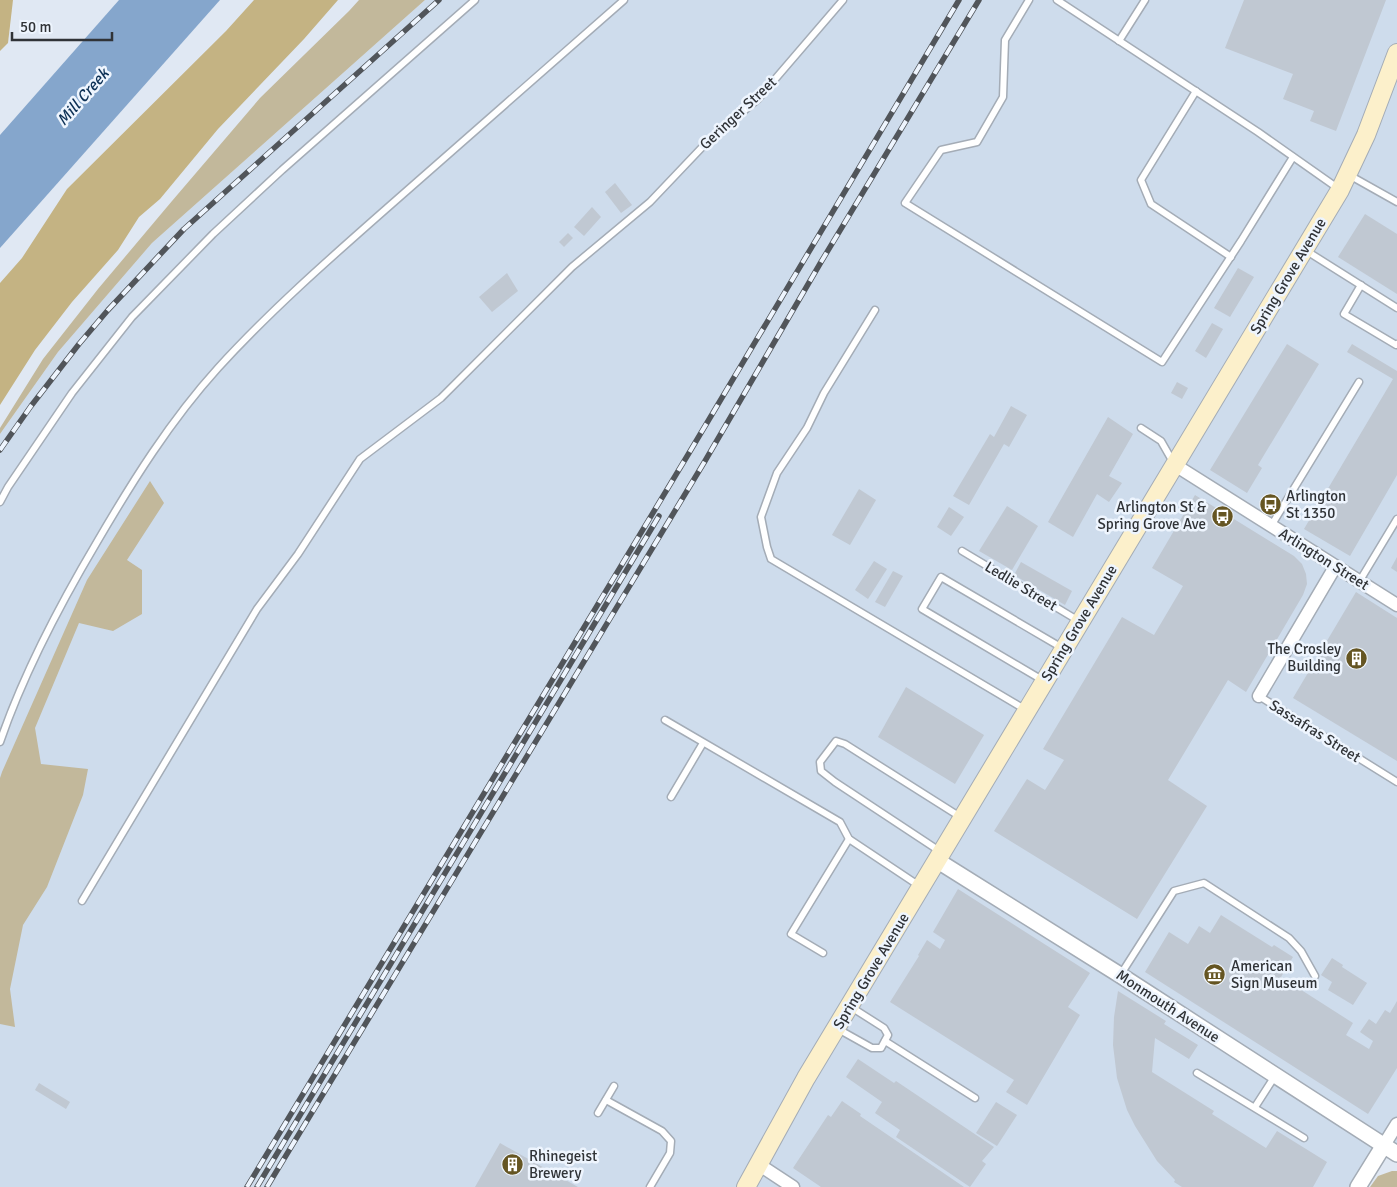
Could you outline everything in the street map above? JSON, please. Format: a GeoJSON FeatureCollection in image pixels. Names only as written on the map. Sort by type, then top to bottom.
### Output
{"type":"FeatureCollection","features":[{"type":"Feature","properties":{"kind":"main road","name":"Spring Grove Avenue"},"geometry":{"type":"LineString","coordinates":[[746,1187],[850,1006],[1344,182],[1366,135],[1395,64]]}},
{"type":"Feature","properties":{"kind":"street","name":"Arlington Street"},"geometry":{"type":"LineString","coordinates":[[1175,465],[1397,605]]}},
{"type":"Feature","properties":{"kind":"street","name":"Sassafras Street"},"geometry":{"type":"LineString","coordinates":[[1259,696],[1335,566]]}},
{"type":"Feature","properties":{"kind":"street","name":"Monmouth Avenue"},"geometry":{"type":"LineString","coordinates":[[941,857],[1397,1154]]}},
{"type":"Feature","properties":{"kind":"street"},"geometry":{"type":"LineString","coordinates":[[1358,1187],[1397,1124]]}},
{"type":"Feature","properties":{"kind":"street"},"geometry":{"type":"LineString","coordinates":[[758,1164],[793,1187]]}},
{"type":"Feature","properties":{"kind":"lane"},"geometry":{"type":"LineString","coordinates":[[0,502],[8,487],[72,393],[132,317],[213,234],[282,170],[475,0]]}},
{"type":"Feature","properties":{"kind":"lane"},"geometry":{"type":"LineString","coordinates":[[0,742],[9,714],[38,648],[75,579],[126,492],[176,420],[217,369],[284,300],[624,0]]}},
{"type":"Feature","properties":{"kind":"lane","name":"Geringer Street"},"geometry":{"type":"LineString","coordinates":[[82,901],[257,609],[298,554],[360,459],[441,398],[572,267],[650,202],[708,141],[758,99],[844,0]]}},
{"type":"Feature","properties":{"kind":"lane"},"geometry":{"type":"LineString","coordinates":[[1029,0],[1004,40],[1003,97],[977,142],[942,150],[905,204],[1162,362],[1231,257],[1293,157]]}},
{"type":"Feature","properties":{"kind":"lane"},"geometry":{"type":"LineString","coordinates":[[1057,0],[1293,157],[1344,182],[1397,202]]}},
{"type":"Feature","properties":{"kind":"lane"},"geometry":{"type":"LineString","coordinates":[[1119,41],[1145,0]]}},
{"type":"Feature","properties":{"kind":"lane"},"geometry":{"type":"LineString","coordinates":[[1196,91],[1141,180],[1151,204],[1231,257]]}},
{"type":"Feature","properties":{"kind":"lane"},"geometry":{"type":"LineString","coordinates":[[1304,249],[1397,308]]}},
{"type":"Feature","properties":{"kind":"lane"},"geometry":{"type":"LineString","coordinates":[[1361,285],[1344,314],[1397,344]]}},
{"type":"Feature","properties":{"kind":"lane"},"geometry":{"type":"LineString","coordinates":[[875,310],[824,393],[807,428],[777,473],[761,517],[771,559],[1027,711]]}},
{"type":"Feature","properties":{"kind":"lane"},"geometry":{"type":"LineString","coordinates":[[1271,526],[1359,382]]}},
{"type":"Feature","properties":{"kind":"lane"},"geometry":{"type":"LineString","coordinates":[[1141,428],[1160,441],[1175,465]]}},
{"type":"Feature","properties":{"kind":"lane"},"geometry":{"type":"LineString","coordinates":[[1359,582],[1397,519]]}},
{"type":"Feature","properties":{"kind":"lane","name":"Ledlie Street"},"geometry":{"type":"LineString","coordinates":[[962,551],[1080,621]]}},
{"type":"Feature","properties":{"kind":"lane"},"geometry":{"type":"LineString","coordinates":[[1045,681],[922,609],[941,577],[1064,649]]}},
{"type":"Feature","properties":{"kind":"lane","name":"Sassafras Street"},"geometry":{"type":"LineString","coordinates":[[1259,696],[1397,782]]}},
{"type":"Feature","properties":{"kind":"lane"},"geometry":{"type":"LineString","coordinates":[[665,720],[840,822],[849,839],[922,887]]}},
{"type":"Feature","properties":{"kind":"lane"},"geometry":{"type":"LineString","coordinates":[[941,857],[835,782],[821,771],[820,762],[836,741],[845,744],[963,819]]}},
{"type":"Feature","properties":{"kind":"lane"},"geometry":{"type":"LineString","coordinates":[[671,797],[703,743]]}},
{"type":"Feature","properties":{"kind":"lane"},"geometry":{"type":"LineString","coordinates":[[823,953],[791,934],[849,839]]}},
{"type":"Feature","properties":{"kind":"lane"},"geometry":{"type":"LineString","coordinates":[[1120,975],[1174,891],[1204,883],[1289,938],[1301,951],[1315,976]]}},
{"type":"Feature","properties":{"kind":"lane"},"geometry":{"type":"LineString","coordinates":[[837,1028],[872,1048],[881,1048],[888,1034],[884,1028],[850,1006]]}},
{"type":"Feature","properties":{"kind":"lane"},"geometry":{"type":"LineString","coordinates":[[885,1041],[976,1098]]}},
{"type":"Feature","properties":{"kind":"lane"},"geometry":{"type":"LineString","coordinates":[[1197,1073],[1304,1138]]}},
{"type":"Feature","properties":{"kind":"lane"},"geometry":{"type":"LineString","coordinates":[[1255,1108],[1275,1075]]}},
{"type":"Feature","properties":{"kind":"lane"},"geometry":{"type":"LineString","coordinates":[[598,1113],[614,1086]]}},
{"type":"Feature","properties":{"kind":"lane"},"geometry":{"type":"LineString","coordinates":[[606,1100],[662,1131],[671,1141],[670,1153],[650,1187]]}},
{"type":"Feature","properties":{"kind":"shaded area"},"geometry":{"type":"Polygon","coordinates":[[[0,0],[13,0],[8,43],[0,51],[0,0]]]}},
{"type":"Feature","properties":{"kind":"shaded area"},"geometry":{"type":"Polygon","coordinates":[[[254,0],[338,0],[304,39],[218,129],[160,199],[139,217],[118,250],[72,302],[35,350],[0,405],[0,283],[22,258],[67,189],[226,31],[254,0]]]}},
{"type":"Feature","properties":{"kind":"shaded area"},"geometry":{"type":"Polygon","coordinates":[[[359,0],[425,0],[152,243],[58,352],[0,434],[0,428],[43,359],[98,289],[260,98],[359,0]]]}},
{"type":"Feature","properties":{"kind":"shaded area"},"geometry":{"type":"Polygon","coordinates":[[[425,0],[1397,0],[1397,1154],[1384,1146],[1358,1187],[0,1187],[0,434],[58,352],[152,243],[425,0]]]}},
{"type":"Feature","properties":{"kind":"shaded area"},"geometry":{"type":"Polygon","coordinates":[[[150,481],[164,503],[127,560],[142,570],[142,614],[113,631],[79,623],[35,728],[41,764],[88,769],[83,795],[47,887],[23,925],[10,989],[15,1027],[0,1024],[0,778],[87,580],[150,481]]]}},
{"type":"Feature","properties":{"kind":"shaded area"},"geometry":{"type":"Polygon","coordinates":[[[1397,1171],[1397,1187],[1370,1187],[1378,1176],[1397,1171]]]}},
{"type":"Feature","properties":{"kind":"water","name":"Mill Creek"},"geometry":{"type":"Polygon","coordinates":[[[119,0],[220,0],[0,248],[0,135],[119,0]]]}},
{"type":"Feature","properties":{"kind":"building"},"geometry":{"type":"Polygon","coordinates":[[[1244,0],[1386,0],[1336,131],[1310,121],[1314,111],[1283,99],[1293,74],[1225,48],[1244,0]]]}},
{"type":"Feature","properties":{"kind":"building"},"geometry":{"type":"Polygon","coordinates":[[[615,183],[632,205],[621,213],[605,192],[615,183]]]}},
{"type":"Feature","properties":{"kind":"building"},"geometry":{"type":"Polygon","coordinates":[[[592,207],[601,217],[584,236],[574,227],[592,207]]]}},
{"type":"Feature","properties":{"kind":"building"},"geometry":{"type":"Polygon","coordinates":[[[1365,214],[1397,234],[1397,294],[1338,257],[1365,214]]]}},
{"type":"Feature","properties":{"kind":"building"},"geometry":{"type":"Polygon","coordinates":[[[568,233],[573,238],[564,247],[559,242],[568,233]]]}},
{"type":"Feature","properties":{"kind":"building"},"geometry":{"type":"Polygon","coordinates":[[[1238,268],[1254,277],[1230,317],[1214,308],[1238,268]]]}},
{"type":"Feature","properties":{"kind":"building"},"geometry":{"type":"Polygon","coordinates":[[[507,273],[518,291],[492,312],[479,297],[507,273]]]}},
{"type":"Feature","properties":{"kind":"building"},"geometry":{"type":"Polygon","coordinates":[[[1212,323],[1223,329],[1206,358],[1195,351],[1212,323]]]}},
{"type":"Feature","properties":{"kind":"building"},"geometry":{"type":"Polygon","coordinates":[[[1287,344],[1319,364],[1258,465],[1262,468],[1247,493],[1210,470],[1287,344]]]}},
{"type":"Feature","properties":{"kind":"building"},"geometry":{"type":"Polygon","coordinates":[[[1352,344],[1397,371],[1397,475],[1350,556],[1304,529],[1393,379],[1347,352],[1352,344]]]}},
{"type":"Feature","properties":{"kind":"building"},"geometry":{"type":"Polygon","coordinates":[[[1177,382],[1188,388],[1182,399],[1171,393],[1177,382]]]}},
{"type":"Feature","properties":{"kind":"building"},"geometry":{"type":"Polygon","coordinates":[[[1011,406],[1027,415],[1009,447],[1004,444],[969,505],[953,496],[990,434],[994,437],[1011,406]]]}},
{"type":"Feature","properties":{"kind":"building"},"geometry":{"type":"Polygon","coordinates":[[[1108,417],[1133,434],[1109,476],[1122,483],[1109,502],[1097,494],[1073,537],[1048,522],[1108,417]]]}},
{"type":"Feature","properties":{"kind":"building"},"geometry":{"type":"Polygon","coordinates":[[[859,489],[876,500],[850,545],[832,535],[859,489]]]}},
{"type":"Feature","properties":{"kind":"building"},"geometry":{"type":"Polygon","coordinates":[[[1195,495],[1294,556],[1302,564],[1307,584],[1303,595],[1246,692],[1228,680],[1168,780],[1207,806],[1137,919],[994,831],[1027,779],[1045,790],[1064,760],[1043,749],[1122,617],[1154,635],[1183,586],[1152,568],[1195,495]]]}},
{"type":"Feature","properties":{"kind":"building"},"geometry":{"type":"Polygon","coordinates":[[[1007,506],[1038,526],[1012,570],[979,551],[1007,506]]]}},
{"type":"Feature","properties":{"kind":"building"},"geometry":{"type":"Polygon","coordinates":[[[949,507],[964,517],[951,536],[937,527],[949,507]]]}},
{"type":"Feature","properties":{"kind":"building"},"geometry":{"type":"Polygon","coordinates":[[[1397,557],[1397,572],[1391,568],[1397,557]]]}},
{"type":"Feature","properties":{"kind":"building"},"geometry":{"type":"Polygon","coordinates":[[[874,561],[887,569],[868,599],[855,590],[874,561]]]}},
{"type":"Feature","properties":{"kind":"building"},"geometry":{"type":"Polygon","coordinates":[[[1021,562],[1072,591],[1065,605],[1014,575],[1021,562]]]}},
{"type":"Feature","properties":{"kind":"building"},"geometry":{"type":"Polygon","coordinates":[[[893,571],[903,576],[885,607],[875,602],[893,571]]]}},
{"type":"Feature","properties":{"kind":"building","name":"The Crosley Building"},"geometry":{"type":"Polygon","coordinates":[[[1356,592],[1397,618],[1397,761],[1293,698],[1356,592]]]}},
{"type":"Feature","properties":{"kind":"building"},"geometry":{"type":"Polygon","coordinates":[[[906,687],[984,735],[955,784],[878,737],[906,687]]]}},
{"type":"Feature","properties":{"kind":"building"},"geometry":{"type":"Polygon","coordinates":[[[958,889],[1090,973],[1068,1007],[1080,1015],[1027,1105],[1006,1092],[1014,1080],[890,1002],[927,940],[940,949],[945,940],[933,932],[958,889]]]}},
{"type":"Feature","properties":{"kind":"building"},"geometry":{"type":"Polygon","coordinates":[[[1221,915],[1272,947],[1274,945],[1293,957],[1281,977],[1353,1023],[1346,1035],[1369,1049],[1373,1041],[1360,1032],[1369,1019],[1376,1024],[1385,1010],[1390,1013],[1397,1001],[1397,1068],[1368,1114],[1145,972],[1169,932],[1188,944],[1199,926],[1210,933],[1221,915]]]}},
{"type":"Feature","properties":{"kind":"building"},"geometry":{"type":"Polygon","coordinates":[[[1332,958],[1343,965],[1342,967],[1367,983],[1353,1005],[1328,990],[1332,982],[1321,975],[1332,958]]]}},
{"type":"Feature","properties":{"kind":"building"},"geometry":{"type":"Polygon","coordinates":[[[1118,991],[1166,1021],[1164,1024],[1198,1045],[1189,1059],[1155,1038],[1152,1072],[1214,1111],[1212,1114],[1266,1148],[1277,1131],[1327,1162],[1313,1187],[1182,1187],[1174,1182],[1175,1180],[1157,1161],[1135,1126],[1127,1110],[1117,1078],[1113,1045],[1114,1017],[1118,991]]]}},
{"type":"Feature","properties":{"kind":"building"},"geometry":{"type":"Polygon","coordinates":[[[858,1059],[894,1083],[896,1081],[994,1147],[982,1161],[986,1164],[970,1187],[896,1137],[900,1130],[875,1113],[882,1102],[846,1077],[858,1059]]]}},
{"type":"Feature","properties":{"kind":"building"},"geometry":{"type":"Polygon","coordinates":[[[39,1083],[70,1102],[66,1109],[35,1090],[39,1083]]]}},
{"type":"Feature","properties":{"kind":"building"},"geometry":{"type":"Polygon","coordinates":[[[842,1101],[861,1114],[860,1116],[964,1187],[821,1187],[793,1168],[828,1115],[831,1117],[842,1101]]]}},
{"type":"Feature","properties":{"kind":"building"},"geometry":{"type":"Polygon","coordinates":[[[996,1102],[1017,1115],[997,1146],[976,1133],[996,1102]]]}},
{"type":"Feature","properties":{"kind":"building","name":"Rhinegeist Brewery"},"geometry":{"type":"Polygon","coordinates":[[[500,1143],[578,1187],[475,1187],[500,1143]]]}},
{"type":"Feature","properties":{"kind":"railway"},"geometry":{"type":"LineString","coordinates":[[0,450],[79,344],[108,310],[184,229],[439,0]]}},
{"type":"Feature","properties":{"kind":"railway"},"geometry":{"type":"LineString","coordinates":[[247,1187],[959,0]]}},
{"type":"Feature","properties":{"kind":"railway"},"geometry":{"type":"LineString","coordinates":[[267,1187],[705,461],[821,262],[979,0]]}},
{"type":"Feature","properties":{"kind":"railway"},"geometry":{"type":"LineString","coordinates":[[257,1187],[659,516]]}},
{"type":"Feature","properties":{"kind":"place","name":"Arlington St 1350"},"geometry":{"type":"Point","coordinates":[1270,505]}},
{"type":"Feature","properties":{"kind":"place","name":"Arlington St & Spring Grove Ave"},"geometry":{"type":"Point","coordinates":[1222,516]}},
{"type":"Feature","properties":{"kind":"place","name":"The Crosley Building"},"geometry":{"type":"Point","coordinates":[1357,658]}},
{"type":"Feature","properties":{"kind":"place","name":"American Sign Museum"},"geometry":{"type":"Point","coordinates":[1215,975]}},
{"type":"Feature","properties":{"kind":"place","name":"Rhinegeist Brewery"},"geometry":{"type":"Point","coordinates":[513,1165]}}]}
